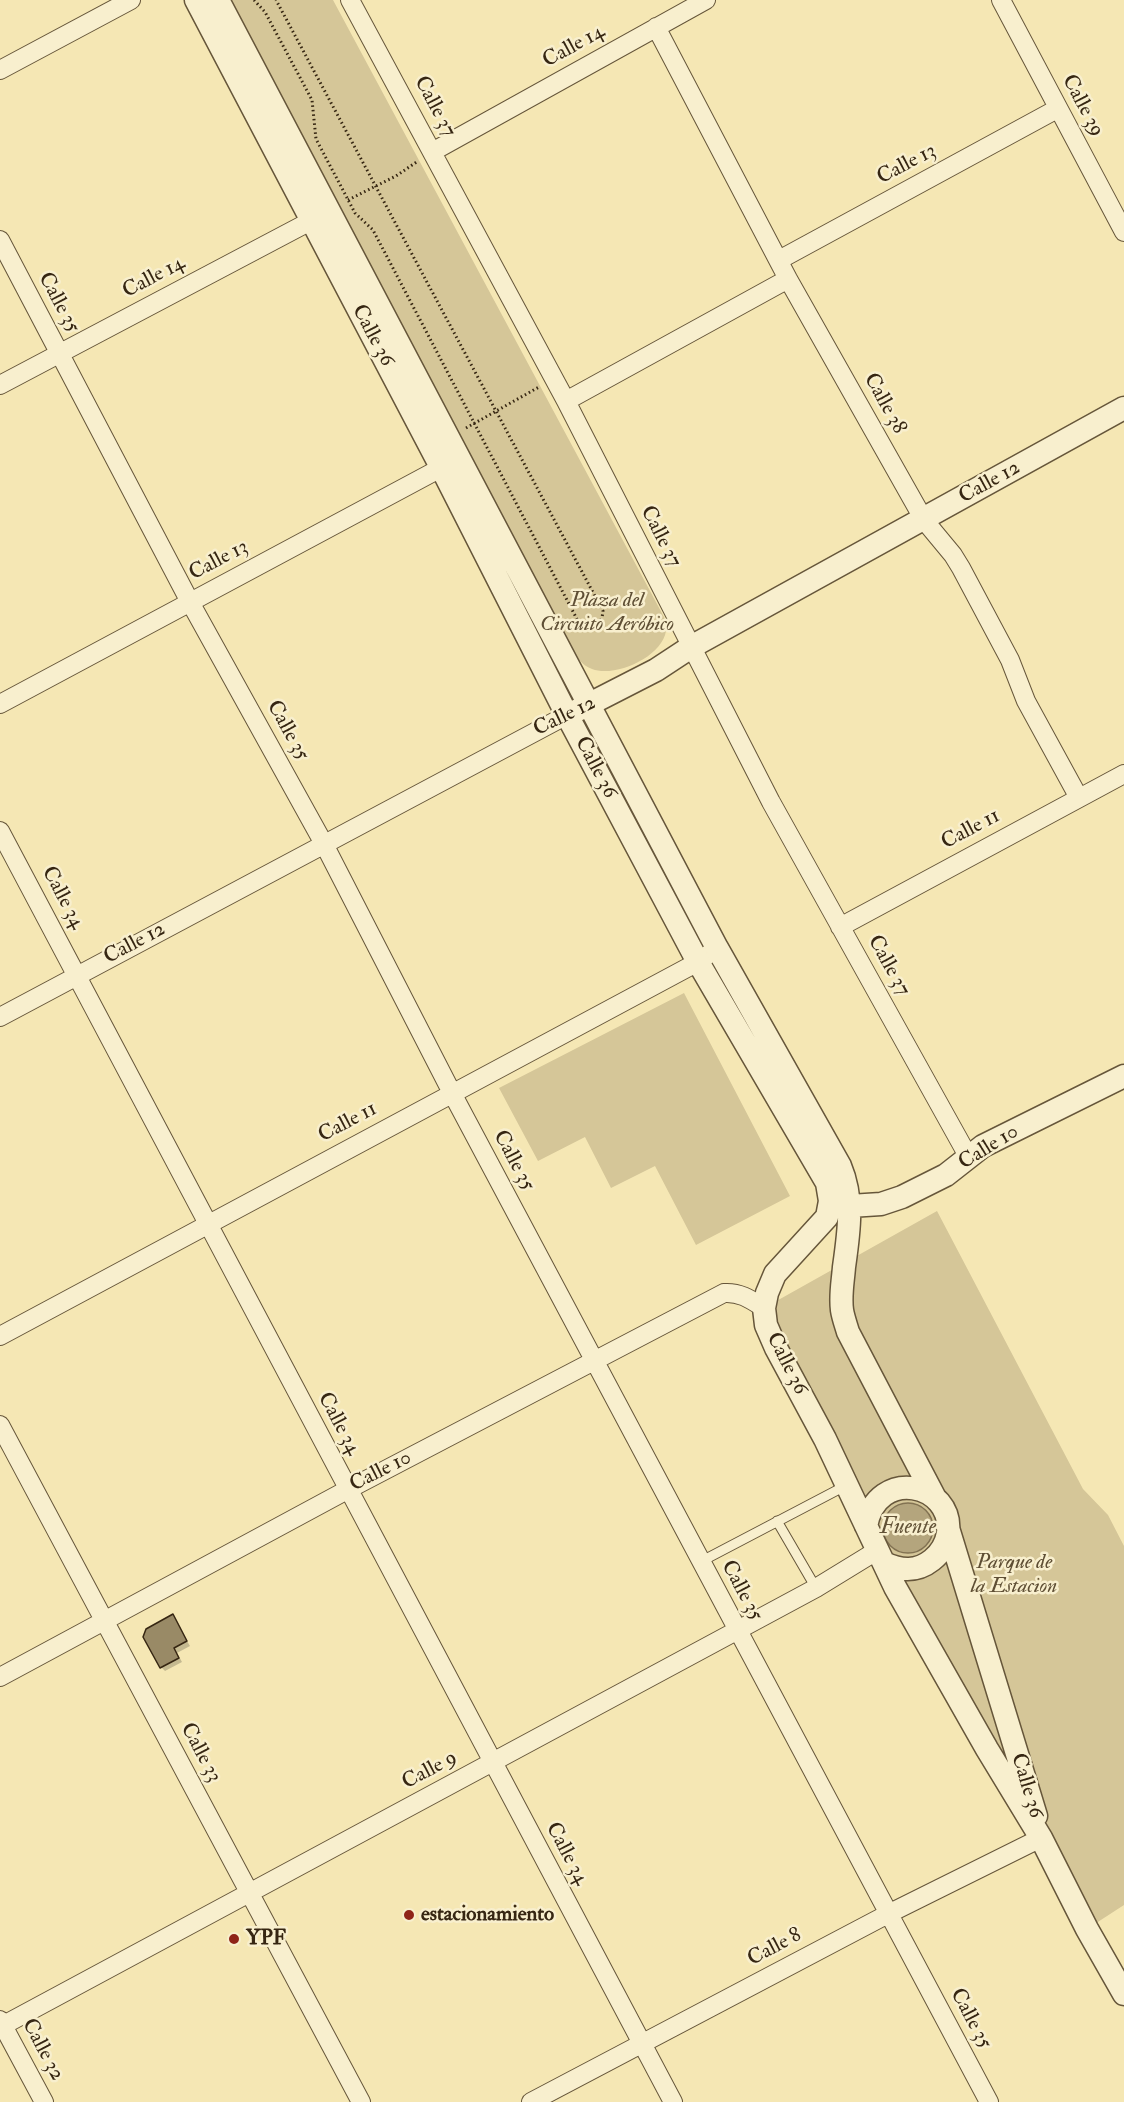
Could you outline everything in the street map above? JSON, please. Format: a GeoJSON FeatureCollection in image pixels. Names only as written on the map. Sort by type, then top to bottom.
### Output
{"type":"FeatureCollection","features":[{"type":"Feature","properties":{"kind":"street"},"geometry":{"type":"LineString","coordinates":[[0,70],[131,0]]}},
{"type":"Feature","properties":{"kind":"street","name":"Calle 36"},"geometry":{"type":"LineString","coordinates":[[196,0],[448,437],[450,463],[567,715],[698,962],[827,1183],[830,1201],[827,1216],[775,1274],[764,1308],[766,1325],[776,1348],[866,1526]]}},
{"type":"Feature","properties":{"kind":"street","name":"Calle 36"},"geometry":{"type":"LineString","coordinates":[[218,0],[320,215],[450,463],[588,706],[717,948],[840,1166],[846,1179],[850,1206],[850,1229],[841,1292],[842,1311],[848,1332],[935,1498]]}},
{"type":"Feature","properties":{"kind":"street","name":"Calle 37"},"geometry":{"type":"LineString","coordinates":[[350,0],[554,379],[771,802],[968,1156]]}},
{"type":"Feature","properties":{"kind":"street","name":"Calle 14"},"geometry":{"type":"LineString","coordinates":[[432,152],[706,0]]}},
{"type":"Feature","properties":{"kind":"street","name":"Calle 39"},"geometry":{"type":"LineString","coordinates":[[1001,0],[1124,232]]}},
{"type":"Feature","properties":{"kind":"street","name":"Calle 38"},"geometry":{"type":"LineString","coordinates":[[656,27],[788,279],[924,520],[961,568],[1010,660],[1026,701],[1078,798]]}},
{"type":"Feature","properties":{"kind":"street","name":"Calle 13"},"geometry":{"type":"LineString","coordinates":[[778,260],[1057,109]]}},
{"type":"Feature","properties":{"kind":"street","name":"Calle 14"},"geometry":{"type":"LineString","coordinates":[[0,385],[320,215]]}},
{"type":"Feature","properties":{"kind":"street","name":"Calle 35"},"geometry":{"type":"LineString","coordinates":[[0,240],[190,602],[324,844],[594,1362],[989,2102]]}},
{"type":"Feature","properties":{"kind":"street"},"geometry":{"type":"LineString","coordinates":[[566,402],[788,279]]}},
{"type":"Feature","properties":{"kind":"street","name":"Calle 12"},"geometry":{"type":"LineString","coordinates":[[0,1017],[567,715],[656,670],[691,647],[1124,408]]}},
{"type":"Feature","properties":{"kind":"street","name":"Calle 13"},"geometry":{"type":"LineString","coordinates":[[0,704],[450,463]]}},
{"type":"Feature","properties":{"kind":"street","name":"Calle 11"},"geometry":{"type":"LineString","coordinates":[[840,927],[1124,774]]}},
{"type":"Feature","properties":{"kind":"street","name":"Calle 34"},"geometry":{"type":"LineString","coordinates":[[0,831],[673,2102]]}},
{"type":"Feature","properties":{"kind":"street","name":"Calle 11"},"geometry":{"type":"LineString","coordinates":[[0,1336],[698,962],[717,948]]}},
{"type":"Feature","properties":{"kind":"street","name":"Calle 10"},"geometry":{"type":"LineString","coordinates":[[850,1206],[881,1204],[902,1197],[946,1175],[983,1146],[1124,1076]]}},
{"type":"Feature","properties":{"kind":"street","name":"Calle 10"},"geometry":{"type":"LineString","coordinates":[[0,1677],[347,1490],[724,1293],[735,1292],[764,1308]]}},
{"type":"Feature","properties":{"kind":"street","name":"Calle 33"},"geometry":{"type":"LineString","coordinates":[[0,1425],[361,2102]]}},
{"type":"Feature","properties":{"kind":"street"},"geometry":{"type":"LineString","coordinates":[[907,1487],[927,1492],[935,1498],[942,1506],[948,1528],[947,1539],[935,1558],[926,1565],[905,1570],[881,1556],[866,1526],[872,1506],[887,1492],[907,1487]]}},
{"type":"Feature","properties":{"kind":"street","name":"Calle 36"},"geometry":{"type":"LineString","coordinates":[[948,1528],[1030,1794],[1041,1838]]}},
{"type":"Feature","properties":{"kind":"street","name":"Calle 36"},"geometry":{"type":"LineString","coordinates":[[881,1556],[895,1587],[987,1749],[1041,1838],[1124,1994]]}},
{"type":"Feature","properties":{"kind":"street","name":"Calle 9"},"geometry":{"type":"LineString","coordinates":[[1,2024],[816,1588],[881,1556]]}},
{"type":"Feature","properties":{"kind":"street","name":"Calle 8"},"geometry":{"type":"LineString","coordinates":[[531,2102],[888,1914],[1041,1838]]}},
{"type":"Feature","properties":{"kind":"street","name":"Calle 32"},"geometry":{"type":"LineString","coordinates":[[1,2024],[44,2102]]}},
{"type":"Feature","properties":{"kind":"lane"},"geometry":{"type":"LineString","coordinates":[[700,1562],[847,1485]]}},
{"type":"Feature","properties":{"kind":"lane"},"geometry":{"type":"LineString","coordinates":[[777,1521],[816,1588]]}},
{"type":"Feature","properties":{"kind":"path"},"geometry":{"type":"LineString","coordinates":[[254,0],[265,12],[312,100],[316,139],[355,213],[374,230],[579,623],[589,628],[595,627],[599,624],[603,611],[276,0]]}},
{"type":"Feature","properties":{"kind":"path"},"geometry":{"type":"LineString","coordinates":[[320,215],[376,186],[432,152]]}},
{"type":"Feature","properties":{"kind":"path"},"geometry":{"type":"LineString","coordinates":[[448,437],[554,379]]}},
{"type":"Feature","properties":{"kind":"green space","name":"Plaza del Circuito Aeróbico"},"geometry":{"type":"Polygon","coordinates":[[[228,0],[333,0],[664,617],[666,629],[663,640],[647,657],[624,668],[602,671],[585,665],[569,646],[228,0]]]}},
{"type":"Feature","properties":{"kind":"green space"},"geometry":{"type":"Polygon","coordinates":[[[684,993],[790,1196],[696,1245],[655,1166],[611,1188],[585,1137],[538,1161],[499,1088],[684,993]]]}},
{"type":"Feature","properties":{"kind":"green space","name":"Parque de la Estacion"},"geometry":{"type":"Polygon","coordinates":[[[937,1211],[1083,1489],[1108,1515],[1124,1546],[1124,1905],[1087,1929],[987,1749],[764,1308],[937,1211]]]}},
{"type":"Feature","properties":{"kind":"water","name":"Fuente"},"geometry":{"type":"Polygon","coordinates":[[[903,1503],[913,1503],[926,1510],[933,1523],[933,1533],[926,1546],[913,1553],[903,1553],[894,1549],[887,1542],[883,1533],[883,1523],[887,1514],[894,1507],[903,1503]]]}},
{"type":"Feature","properties":{"kind":"building"},"geometry":{"type":"Polygon","coordinates":[[[173,1614],[187,1641],[174,1648],[179,1658],[160,1668],[143,1637],[146,1629],[173,1614]]]}},
{"type":"Feature","properties":{"kind":"place","name":"estacionamiento"},"geometry":{"type":"Point","coordinates":[409,1915]}},
{"type":"Feature","properties":{"kind":"place","name":"YPF"},"geometry":{"type":"Point","coordinates":[234,1939]}}]}
